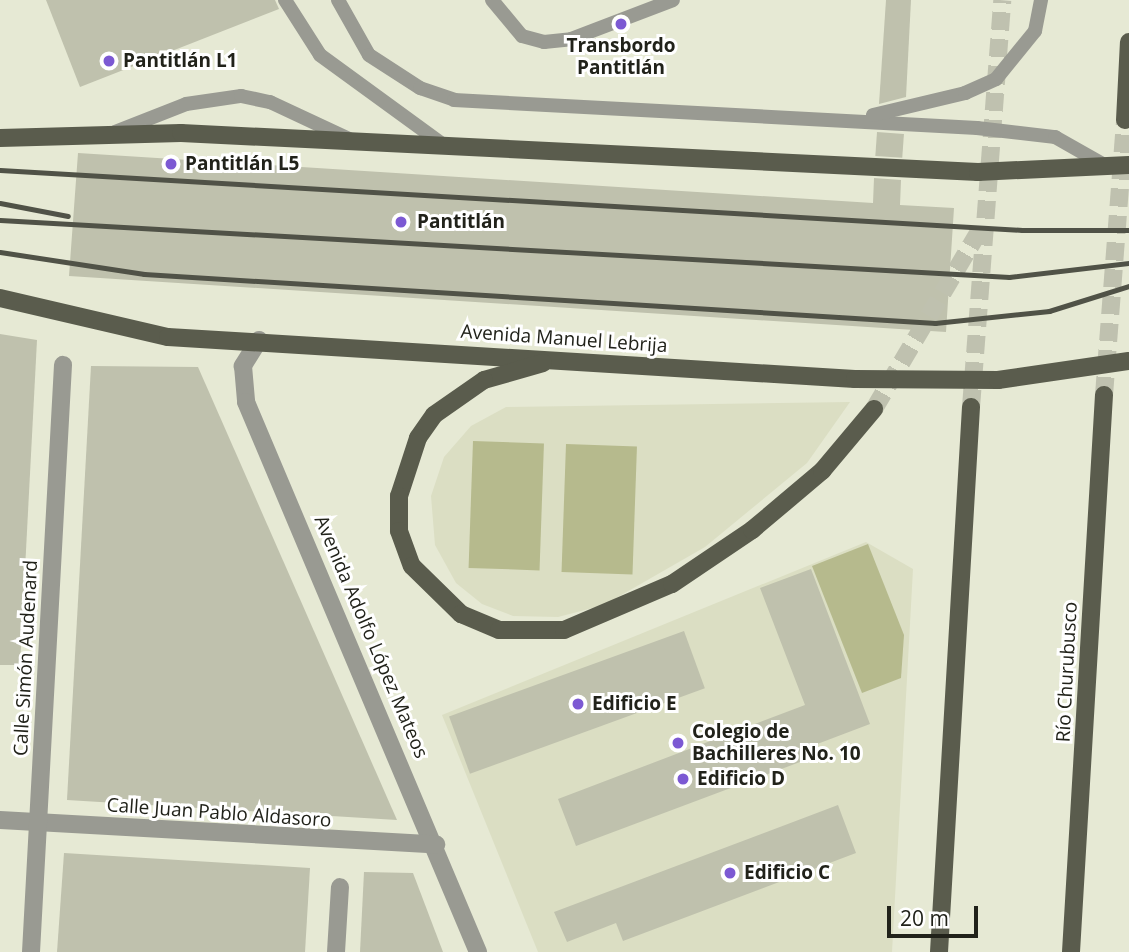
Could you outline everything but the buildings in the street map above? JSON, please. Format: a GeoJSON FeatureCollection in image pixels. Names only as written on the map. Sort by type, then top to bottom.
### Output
{"type":"FeatureCollection","features":[{"type":"Feature","properties":{"kind":"main road"},"geometry":{"type":"LineString","coordinates":[[1125,120],[1129,42]]}},
{"type":"Feature","properties":{"kind":"main road"},"geometry":{"type":"LineString","coordinates":[[0,138],[110,134],[350,140],[978,172],[1129,165]]}},
{"type":"Feature","properties":{"kind":"main road","name":"Avenida Manuel Lebrija"},"geometry":{"type":"LineString","coordinates":[[0,298],[168,337],[260,340],[855,379],[998,380],[1129,361]]}},
{"type":"Feature","properties":{"kind":"main road"},"geometry":{"type":"LineString","coordinates":[[557,359],[484,380],[435,415],[418,438],[399,496],[399,531],[412,566],[461,614],[499,630],[564,630],[672,584],[752,530],[822,471],[874,409]]}},
{"type":"Feature","properties":{"kind":"main road","name":"Río Churubusco"},"geometry":{"type":"LineString","coordinates":[[1071,952],[1104,395]]}},
{"type":"Feature","properties":{"kind":"main road"},"geometry":{"type":"LineString","coordinates":[[939,952],[971,407]]}},
{"type":"Feature","properties":{"kind":"street","name":"Avenida Adolfo López Mateos"},"geometry":{"type":"LineString","coordinates":[[260,340],[243,366],[246,402],[436,844],[478,952]]}},
{"type":"Feature","properties":{"kind":"street","name":"Calle Simón Audenard"},"geometry":{"type":"LineString","coordinates":[[31,952],[63,365]]}},
{"type":"Feature","properties":{"kind":"street","name":"Calle Juan Pablo Aldasoro"},"geometry":{"type":"LineString","coordinates":[[0,820],[436,844]]}},
{"type":"Feature","properties":{"kind":"street"},"geometry":{"type":"LineString","coordinates":[[336,952],[340,887]]}},
{"type":"Feature","properties":{"kind":"lane"},"geometry":{"type":"LineString","coordinates":[[285,0],[327,61],[442,144]]}},
{"type":"Feature","properties":{"kind":"lane"},"geometry":{"type":"LineString","coordinates":[[338,0],[369,55],[420,88],[454,100],[860,118],[1055,136],[1109,167]]}},
{"type":"Feature","properties":{"kind":"lane"},"geometry":{"type":"LineString","coordinates":[[493,0],[522,36],[544,42],[571,39],[673,0]]}},
{"type":"Feature","properties":{"kind":"lane"},"geometry":{"type":"LineString","coordinates":[[860,118],[965,93],[996,79],[1035,31],[1041,0]]}},
{"type":"Feature","properties":{"kind":"lane"},"geometry":{"type":"LineString","coordinates":[[110,134],[186,104],[241,96],[270,102],[350,140]]}},
{"type":"Feature","properties":{"kind":"shaded area"},"geometry":{"type":"Polygon","coordinates":[[[850,402],[807,463],[705,547],[604,605],[558,617],[513,616],[482,604],[456,583],[435,545],[431,496],[444,457],[471,426],[506,407],[850,402]]]}},
{"type":"Feature","properties":{"kind":"shaded area","name":"Colegio de Bachilleres No. 10"},"geometry":{"type":"Polygon","coordinates":[[[866,542],[913,569],[892,952],[538,952],[442,715],[866,542]]]}},
{"type":"Feature","properties":{"kind":"green space"},"geometry":{"type":"Polygon","coordinates":[[[473,441],[544,443],[540,570],[469,568],[473,441]]]}},
{"type":"Feature","properties":{"kind":"green space"},"geometry":{"type":"Polygon","coordinates":[[[566,444],[637,446],[632,574],[562,572],[566,444]]]}},
{"type":"Feature","properties":{"kind":"green space"},"geometry":{"type":"Polygon","coordinates":[[[868,544],[904,635],[901,678],[862,693],[812,566],[868,544]]]}},
{"type":"Feature","properties":{"kind":"tunnel"},"geometry":{"type":"LineString","coordinates":[[971,407],[1002,0]]}},
{"type":"Feature","properties":{"kind":"tunnel"},"geometry":{"type":"LineString","coordinates":[[1104,395],[1125,120]]}},
{"type":"Feature","properties":{"kind":"tunnel"},"geometry":{"type":"LineString","coordinates":[[874,409],[983,225]]}},
{"type":"Feature","properties":{"kind":"railway"},"geometry":{"type":"LineString","coordinates":[[0,170],[1022,230],[1129,230]]}},
{"type":"Feature","properties":{"kind":"railway"},"geometry":{"type":"LineString","coordinates":[[0,203],[68,216]]}},
{"type":"Feature","properties":{"kind":"railway"},"geometry":{"type":"LineString","coordinates":[[0,220],[1009,277],[1129,263]]}},
{"type":"Feature","properties":{"kind":"railway"},"geometry":{"type":"LineString","coordinates":[[0,252],[144,274],[935,323],[1049,311],[1129,286]]}},
{"type":"Feature","properties":{"kind":"place","name":"Transbordo Pantitlán"},"geometry":{"type":"Point","coordinates":[621,24]}},
{"type":"Feature","properties":{"kind":"place","name":"Pantitlán L1"},"geometry":{"type":"Point","coordinates":[109,61]}},
{"type":"Feature","properties":{"kind":"place","name":"Pantitlán L5"},"geometry":{"type":"Point","coordinates":[171,164]}},
{"type":"Feature","properties":{"kind":"place","name":"Pantitlán"},"geometry":{"type":"Point","coordinates":[401,222]}},
{"type":"Feature","properties":{"kind":"place","name":"Edificio E"},"geometry":{"type":"Point","coordinates":[578,704]}},
{"type":"Feature","properties":{"kind":"place","name":"Colegio de Bachilleres No. 10"},"geometry":{"type":"Point","coordinates":[678,743]}},
{"type":"Feature","properties":{"kind":"place","name":"Edificio D"},"geometry":{"type":"Point","coordinates":[683,779]}},
{"type":"Feature","properties":{"kind":"place","name":"Edificio C"},"geometry":{"type":"Point","coordinates":[730,873]}}]}
